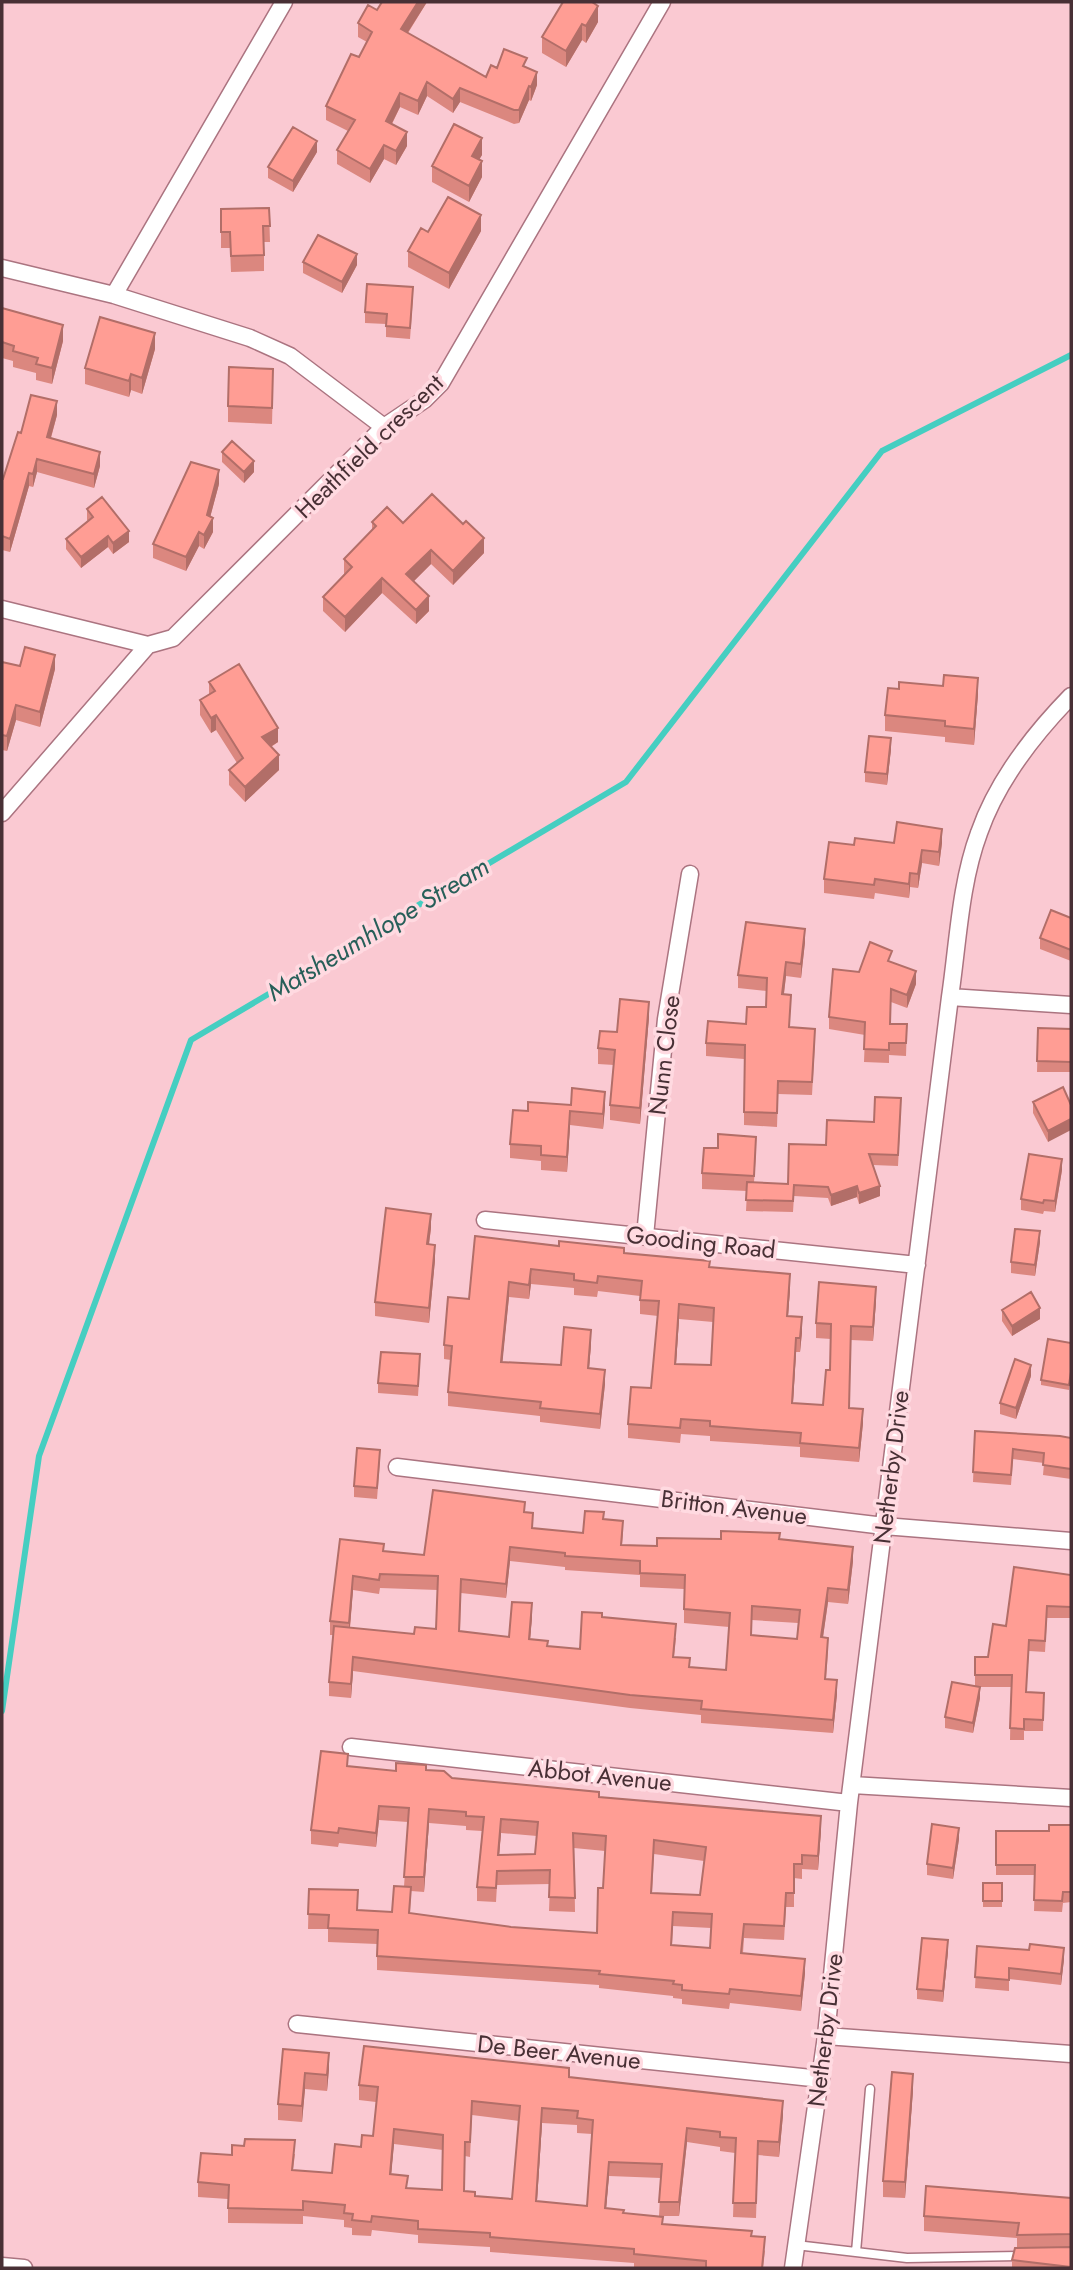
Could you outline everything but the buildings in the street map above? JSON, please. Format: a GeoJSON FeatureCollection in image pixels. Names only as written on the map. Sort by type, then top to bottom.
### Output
{"type":"FeatureCollection","features":[{"type":"Feature","properties":{"kind":"street"},"geometry":{"type":"LineString","coordinates":[[114,295],[284,2]]}},
{"type":"Feature","properties":{"kind":"street","name":"Heathfield crescent"},"geometry":{"type":"LineString","coordinates":[[148,645],[173,638],[384,428],[424,400],[441,383],[662,2]]}},
{"type":"Feature","properties":{"kind":"street"},"geometry":{"type":"LineString","coordinates":[[2,268],[114,295],[250,338],[290,356],[384,428]]}},
{"type":"Feature","properties":{"kind":"street"},"geometry":{"type":"LineString","coordinates":[[2,609],[148,645],[2,813]]}},
{"type":"Feature","properties":{"kind":"street","name":"Netherby Drive"},"geometry":{"type":"LineString","coordinates":[[793,2268],[821,2079],[849,1803],[950,997],[970,864],[989,806],[1015,763],[1071,696]]}},
{"type":"Feature","properties":{"kind":"street","name":"Nunn Close"},"geometry":{"type":"LineString","coordinates":[[645,1236],[666,1019],[690,874]]}},
{"type":"Feature","properties":{"kind":"street"},"geometry":{"type":"LineString","coordinates":[[950,997],[1071,1005]]}},
{"type":"Feature","properties":{"kind":"street","name":"Gooding Road"},"geometry":{"type":"LineString","coordinates":[[485,1220],[917,1265]]}},
{"type":"Feature","properties":{"kind":"street","name":"Britton Avenue"},"geometry":{"type":"LineString","coordinates":[[397,1466],[884,1526],[1071,1541]]}},
{"type":"Feature","properties":{"kind":"street","name":"Abbot Avenue"},"geometry":{"type":"LineString","coordinates":[[351,1747],[849,1803]]}},
{"type":"Feature","properties":{"kind":"street"},"geometry":{"type":"LineString","coordinates":[[852,1785],[1071,1798]]}},
{"type":"Feature","properties":{"kind":"street","name":"De Beer Avenue"},"geometry":{"type":"LineString","coordinates":[[297,2024],[821,2079]]}},
{"type":"Feature","properties":{"kind":"street"},"geometry":{"type":"LineString","coordinates":[[826,2036],[1071,2054]]}},
{"type":"Feature","properties":{"kind":"street"},"geometry":{"type":"LineString","coordinates":[[2,2266],[24,2268]]}},
{"type":"Feature","properties":{"kind":"lane"},"geometry":{"type":"LineString","coordinates":[[856,2252],[870,2089]]}},
{"type":"Feature","properties":{"kind":"lane"},"geometry":{"type":"LineString","coordinates":[[796,2245],[907,2258],[1030,2256]]}},
{"type":"Feature","properties":{"kind":"waterway","name":"Matsheumhlope Stream"},"geometry":{"type":"LineString","coordinates":[[2,1711],[39,1456],[191,1040],[626,782],[882,451],[1071,355]]}}]}
